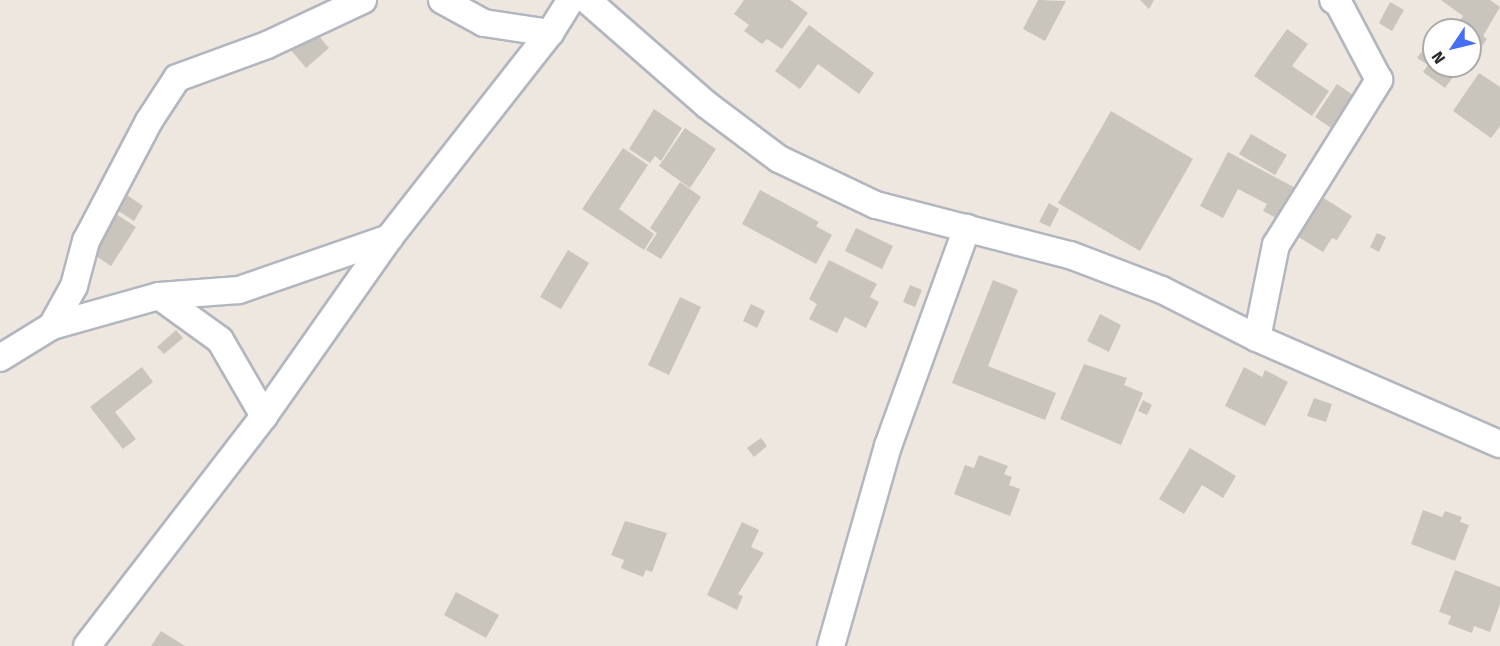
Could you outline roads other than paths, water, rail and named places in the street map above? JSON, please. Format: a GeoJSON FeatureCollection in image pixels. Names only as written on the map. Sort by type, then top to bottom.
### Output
{"type":"FeatureCollection","features":[{"type":"Feature","properties":{"kind":"street"},"geometry":{"type":"LineString","coordinates":[[52,326],[74,286],[86,241],[149,121],[177,78],[267,45],[363,0]]}},
{"type":"Feature","properties":{"kind":"street"},"geometry":{"type":"LineString","coordinates":[[442,0],[484,23],[550,33]]}},
{"type":"Feature","properties":{"kind":"street"},"geometry":{"type":"LineString","coordinates":[[87,646],[264,416],[389,238],[550,33],[571,0]]}},
{"type":"Feature","properties":{"kind":"street"},"geometry":{"type":"LineString","coordinates":[[587,0],[707,105],[779,159],[876,205],[1070,255],[1162,290],[1257,338],[1500,444]]}},
{"type":"Feature","properties":{"kind":"street"},"geometry":{"type":"LineString","coordinates":[[1257,338],[1276,245],[1379,80],[1339,4],[1333,0]]}},
{"type":"Feature","properties":{"kind":"street"},"geometry":{"type":"LineString","coordinates":[[831,646],[888,446],[967,228]]}},
{"type":"Feature","properties":{"kind":"street"},"geometry":{"type":"LineString","coordinates":[[0,358],[52,326],[159,296],[239,290],[389,238]]}},
{"type":"Feature","properties":{"kind":"street"},"geometry":{"type":"LineString","coordinates":[[159,296],[220,340],[264,416]]}}]}
